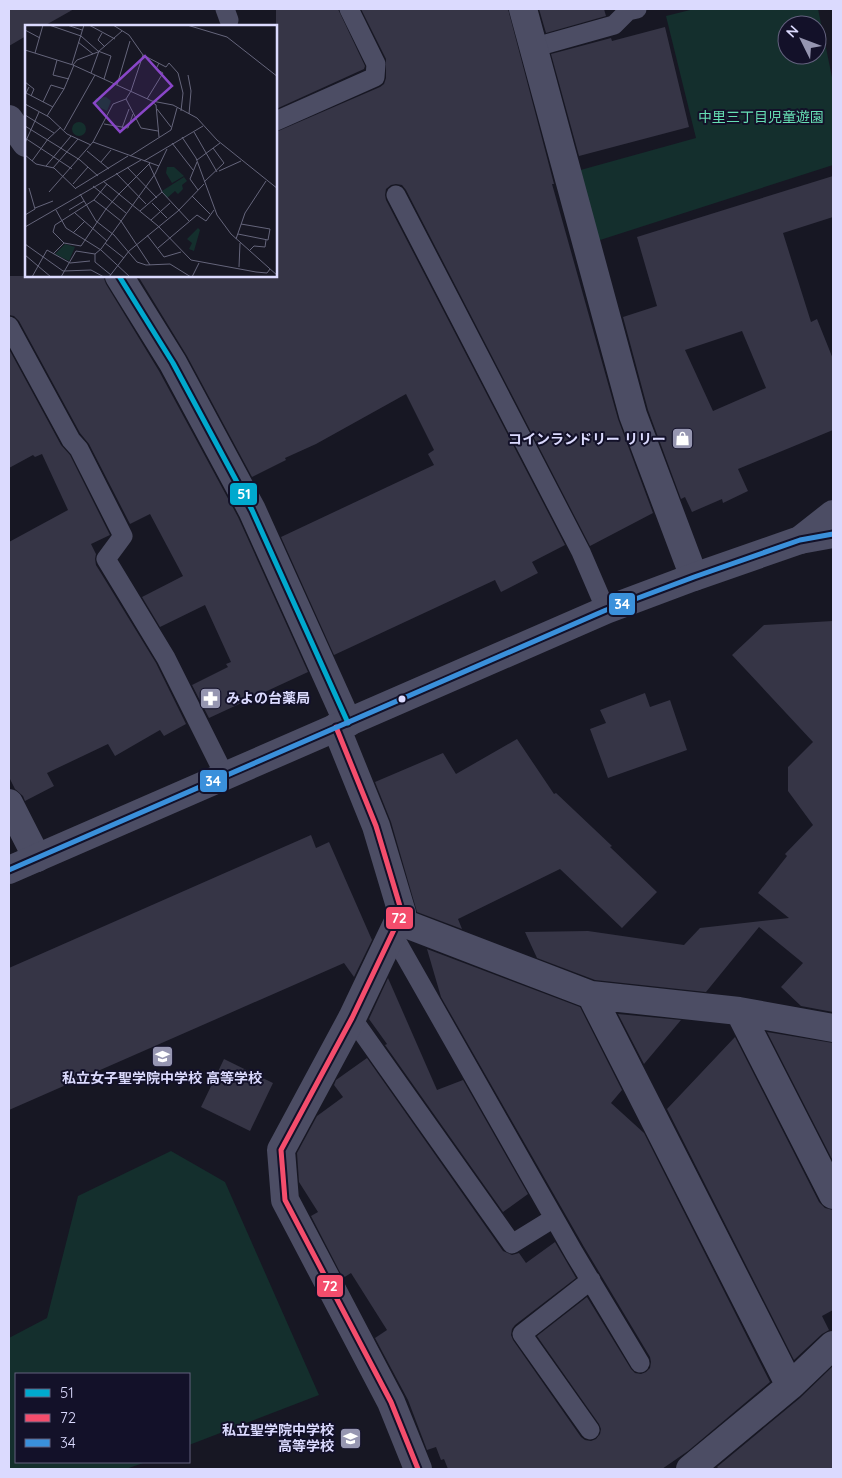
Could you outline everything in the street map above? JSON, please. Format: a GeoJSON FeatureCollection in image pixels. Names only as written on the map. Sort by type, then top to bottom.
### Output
{"type":"FeatureCollection","features":[{"type":"Feature","properties":{"kind":"street"},"geometry":{"type":"LineString","coordinates":[[523,9],[532,48],[633,415],[694,577]]}},
{"type":"Feature","properties":{"kind":"street"},"geometry":{"type":"LineString","coordinates":[[9,119],[25,142]]}},
{"type":"Feature","properties":{"kind":"street"},"geometry":{"type":"LineString","coordinates":[[120,278],[173,363],[252,510],[342,725],[376,826],[402,913],[352,1018],[281,1150],[285,1200],[391,1402],[418,1469]]}},
{"type":"Feature","properties":{"kind":"street"},"geometry":{"type":"LineString","coordinates":[[800,540],[833,514]]}},
{"type":"Feature","properties":{"kind":"street"},"geometry":{"type":"LineString","coordinates":[[9,870],[606,610],[800,540],[833,534]]}},
{"type":"Feature","properties":{"kind":"street"},"geometry":{"type":"LineString","coordinates":[[9,803],[37,858]]}},
{"type":"Feature","properties":{"kind":"street"},"geometry":{"type":"LineString","coordinates":[[395,927],[591,995],[739,1011],[833,1028]]}},
{"type":"Feature","properties":{"kind":"street"},"geometry":{"type":"LineString","coordinates":[[591,995],[790,1386]]}},
{"type":"Feature","properties":{"kind":"street"},"geometry":{"type":"LineString","coordinates":[[739,1011],[833,1195]]}},
{"type":"Feature","properties":{"kind":"street"},"geometry":{"type":"LineString","coordinates":[[690,1469],[790,1386],[833,1345]]}},
{"type":"Feature","properties":{"kind":"lane"},"geometry":{"type":"LineString","coordinates":[[278,120],[375,77],[376,64],[349,9]]}},
{"type":"Feature","properties":{"kind":"lane"},"geometry":{"type":"LineString","coordinates":[[532,48],[614,25],[628,11],[637,9]]}},
{"type":"Feature","properties":{"kind":"lane"},"geometry":{"type":"LineString","coordinates":[[396,195],[581,552],[606,610]]}},
{"type":"Feature","properties":{"kind":"lane"},"geometry":{"type":"LineString","coordinates":[[9,326],[71,440],[79,449],[123,536],[106,559],[166,658],[226,776]]}},
{"type":"Feature","properties":{"kind":"lane"},"geometry":{"type":"LineString","coordinates":[[395,927],[554,1218],[640,1363]]}},
{"type":"Feature","properties":{"kind":"lane"},"geometry":{"type":"LineString","coordinates":[[352,1018],[512,1244],[554,1218]]}},
{"type":"Feature","properties":{"kind":"lane"},"geometry":{"type":"LineString","coordinates":[[590,1280],[522,1334],[590,1430]]}},
{"type":"Feature","properties":{"kind":"green space","name":"中里三丁目児童遊園"},"geometry":{"type":"Polygon","coordinates":[[[694,9],[818,9],[819,15],[777,15],[777,65],[827,65],[827,53],[833,82],[833,165],[597,241],[577,171],[696,138],[666,16],[694,9]]]}},
{"type":"Feature","properties":{"kind":"green space"},"geometry":{"type":"Polygon","coordinates":[[[171,1151],[225,1182],[319,1395],[190,1445],[190,1373],[15,1373],[15,1463],[143,1463],[126,1469],[9,1469],[9,1338],[47,1318],[78,1196],[171,1151]]]}},
{"type":"Feature","properties":{"kind":"building"},"geometry":{"type":"Polygon","coordinates":[[[9,9],[74,9],[46,25],[25,25],[25,37],[9,46],[9,9]]]}},
{"type":"Feature","properties":{"kind":"building"},"geometry":{"type":"Polygon","coordinates":[[[276,9],[338,9],[365,66],[364,69],[278,108],[278,25],[276,25],[276,9]]]}},
{"type":"Feature","properties":{"kind":"building"},"geometry":{"type":"Polygon","coordinates":[[[361,9],[508,9],[554,184],[552,184],[618,419],[653,513],[590,546],[406,190],[402,185],[391,185],[386,189],[386,200],[565,545],[532,562],[538,573],[501,592],[495,580],[334,655],[281,537],[434,465],[428,454],[434,450],[406,394],[252,477],[187,356],[139,278],[278,278],[278,131],[380,87],[384,84],[386,78],[386,59],[361,9]]]}},
{"type":"Feature","properties":{"kind":"building"},"geometry":{"type":"Polygon","coordinates":[[[539,9],[604,9],[606,16],[546,33],[539,9]]]}},
{"type":"Feature","properties":{"kind":"building"},"geometry":{"type":"Polygon","coordinates":[[[665,27],[689,127],[579,156],[551,54],[611,38],[612,41],[665,27]]]}},
{"type":"Feature","properties":{"kind":"building"},"geometry":{"type":"Polygon","coordinates":[[[833,176],[833,217],[783,233],[811,322],[817,319],[833,359],[833,430],[738,469],[748,491],[723,503],[722,499],[692,512],[685,497],[681,499],[648,410],[623,317],[657,306],[637,237],[833,176]],[[742,331],[685,350],[713,411],[766,388],[742,331]]]}},
{"type":"Feature","properties":{"kind":"building"},"geometry":{"type":"Polygon","coordinates":[[[9,276],[25,276],[25,278],[104,278],[159,371],[238,517],[308,672],[209,718],[192,685],[228,667],[226,664],[231,662],[205,605],[160,627],[142,597],[183,576],[150,514],[130,524],[89,444],[80,433],[19,321],[14,316],[9,315],[9,276]]]}},
{"type":"Feature","properties":{"kind":"building"},"geometry":{"type":"Polygon","coordinates":[[[9,349],[61,445],[70,455],[110,535],[91,544],[96,554],[96,565],[156,663],[186,724],[164,736],[160,730],[115,756],[108,744],[47,773],[54,786],[25,801],[23,796],[15,789],[9,777],[9,542],[68,510],[42,454],[35,457],[33,455],[9,468],[9,349]]]}},
{"type":"Feature","properties":{"kind":"building"},"geometry":{"type":"Polygon","coordinates":[[[833,621],[833,1012],[801,1006],[781,987],[803,963],[759,927],[706,992],[595,980],[537,958],[525,932],[588,931],[684,945],[700,928],[789,918],[758,893],[787,856],[785,854],[813,825],[788,791],[788,767],[813,742],[732,655],[764,625],[833,621]]]}},
{"type":"Feature","properties":{"kind":"building"},"geometry":{"type":"Polygon","coordinates":[[[645,693],[650,707],[670,700],[687,750],[608,778],[590,729],[606,723],[600,710],[645,693]]]}},
{"type":"Feature","properties":{"kind":"building"},"geometry":{"type":"Polygon","coordinates":[[[517,739],[554,794],[556,793],[612,846],[610,847],[657,892],[622,928],[560,869],[458,919],[462,929],[417,912],[391,822],[375,782],[443,753],[456,774],[517,739]]]}},
{"type":"Feature","properties":{"kind":"building"},"geometry":{"type":"Polygon","coordinates":[[[311,835],[316,848],[329,842],[372,940],[354,977],[344,963],[9,1110],[9,968],[311,835]]]}},
{"type":"Feature","properties":{"kind":"building"},"geometry":{"type":"Polygon","coordinates":[[[427,949],[580,1007],[622,1090],[611,1103],[644,1133],[770,1382],[688,1451],[662,1469],[448,1469],[444,1459],[441,1460],[436,1447],[427,1450],[408,1400],[375,1338],[387,1330],[351,1273],[343,1278],[311,1216],[318,1212],[299,1182],[297,1153],[317,1116],[343,1097],[334,1085],[336,1080],[367,1058],[503,1251],[512,1255],[519,1253],[526,1263],[555,1242],[576,1278],[515,1325],[511,1335],[581,1437],[591,1441],[596,1439],[601,1429],[599,1424],[537,1336],[587,1297],[631,1369],[635,1373],[641,1374],[650,1368],[650,1357],[584,1247],[441,997],[427,949]]]}},
{"type":"Feature","properties":{"kind":"building"},"geometry":{"type":"Polygon","coordinates":[[[388,978],[437,1090],[463,1080],[528,1194],[503,1212],[385,1045],[387,1044],[369,1019],[388,978]]]}},
{"type":"Feature","properties":{"kind":"building"},"geometry":{"type":"Polygon","coordinates":[[[618,1014],[681,1020],[644,1064],[618,1014]]]}},
{"type":"Feature","properties":{"kind":"building"},"geometry":{"type":"Polygon","coordinates":[[[767,1032],[833,1043],[833,1161],[767,1032]]]}},
{"type":"Feature","properties":{"kind":"building"},"geometry":{"type":"Polygon","coordinates":[[[735,1037],[819,1202],[825,1208],[833,1210],[833,1310],[822,1316],[829,1330],[822,1334],[794,1360],[667,1109],[735,1037]]]}},
{"type":"Feature","properties":{"kind":"building"},"geometry":{"type":"Polygon","coordinates":[[[224,1059],[273,1083],[250,1131],[201,1107],[224,1059]]]}},
{"type":"Feature","properties":{"kind":"building"},"geometry":{"type":"Polygon","coordinates":[[[833,1366],[833,1469],[719,1469],[717,1467],[800,1398],[833,1366]]]}},
{"type":"Feature","properties":{"kind":"transit line","name":"51"},"geometry":{"type":"LineString","coordinates":[[120,278],[173,363],[252,510],[348,723]]}},
{"type":"Feature","properties":{"kind":"transit line","name":"34"},"geometry":{"type":"LineString","coordinates":[[9,870],[606,610],[800,540],[833,534]]}},
{"type":"Feature","properties":{"kind":"transit line","name":"72"},"geometry":{"type":"LineString","coordinates":[[336,727],[376,826],[402,913],[352,1018],[281,1150],[285,1200],[391,1402],[418,1469]]}},
{"type":"Feature","properties":{"kind":"place","name":"コインランドリー リリー"},"geometry":{"type":"Point","coordinates":[682,439]}},
{"type":"Feature","properties":{"kind":"place","name":"みよの台薬局"},"geometry":{"type":"Point","coordinates":[210,698]}},
{"type":"Feature","properties":{"kind":"place","name":"私立女子聖学院中学校 高等学校"},"geometry":{"type":"Point","coordinates":[162,1056]}},
{"type":"Feature","properties":{"kind":"place","name":"私立聖学院中学校 高等学校"},"geometry":{"type":"Point","coordinates":[350,1438]}}]}
